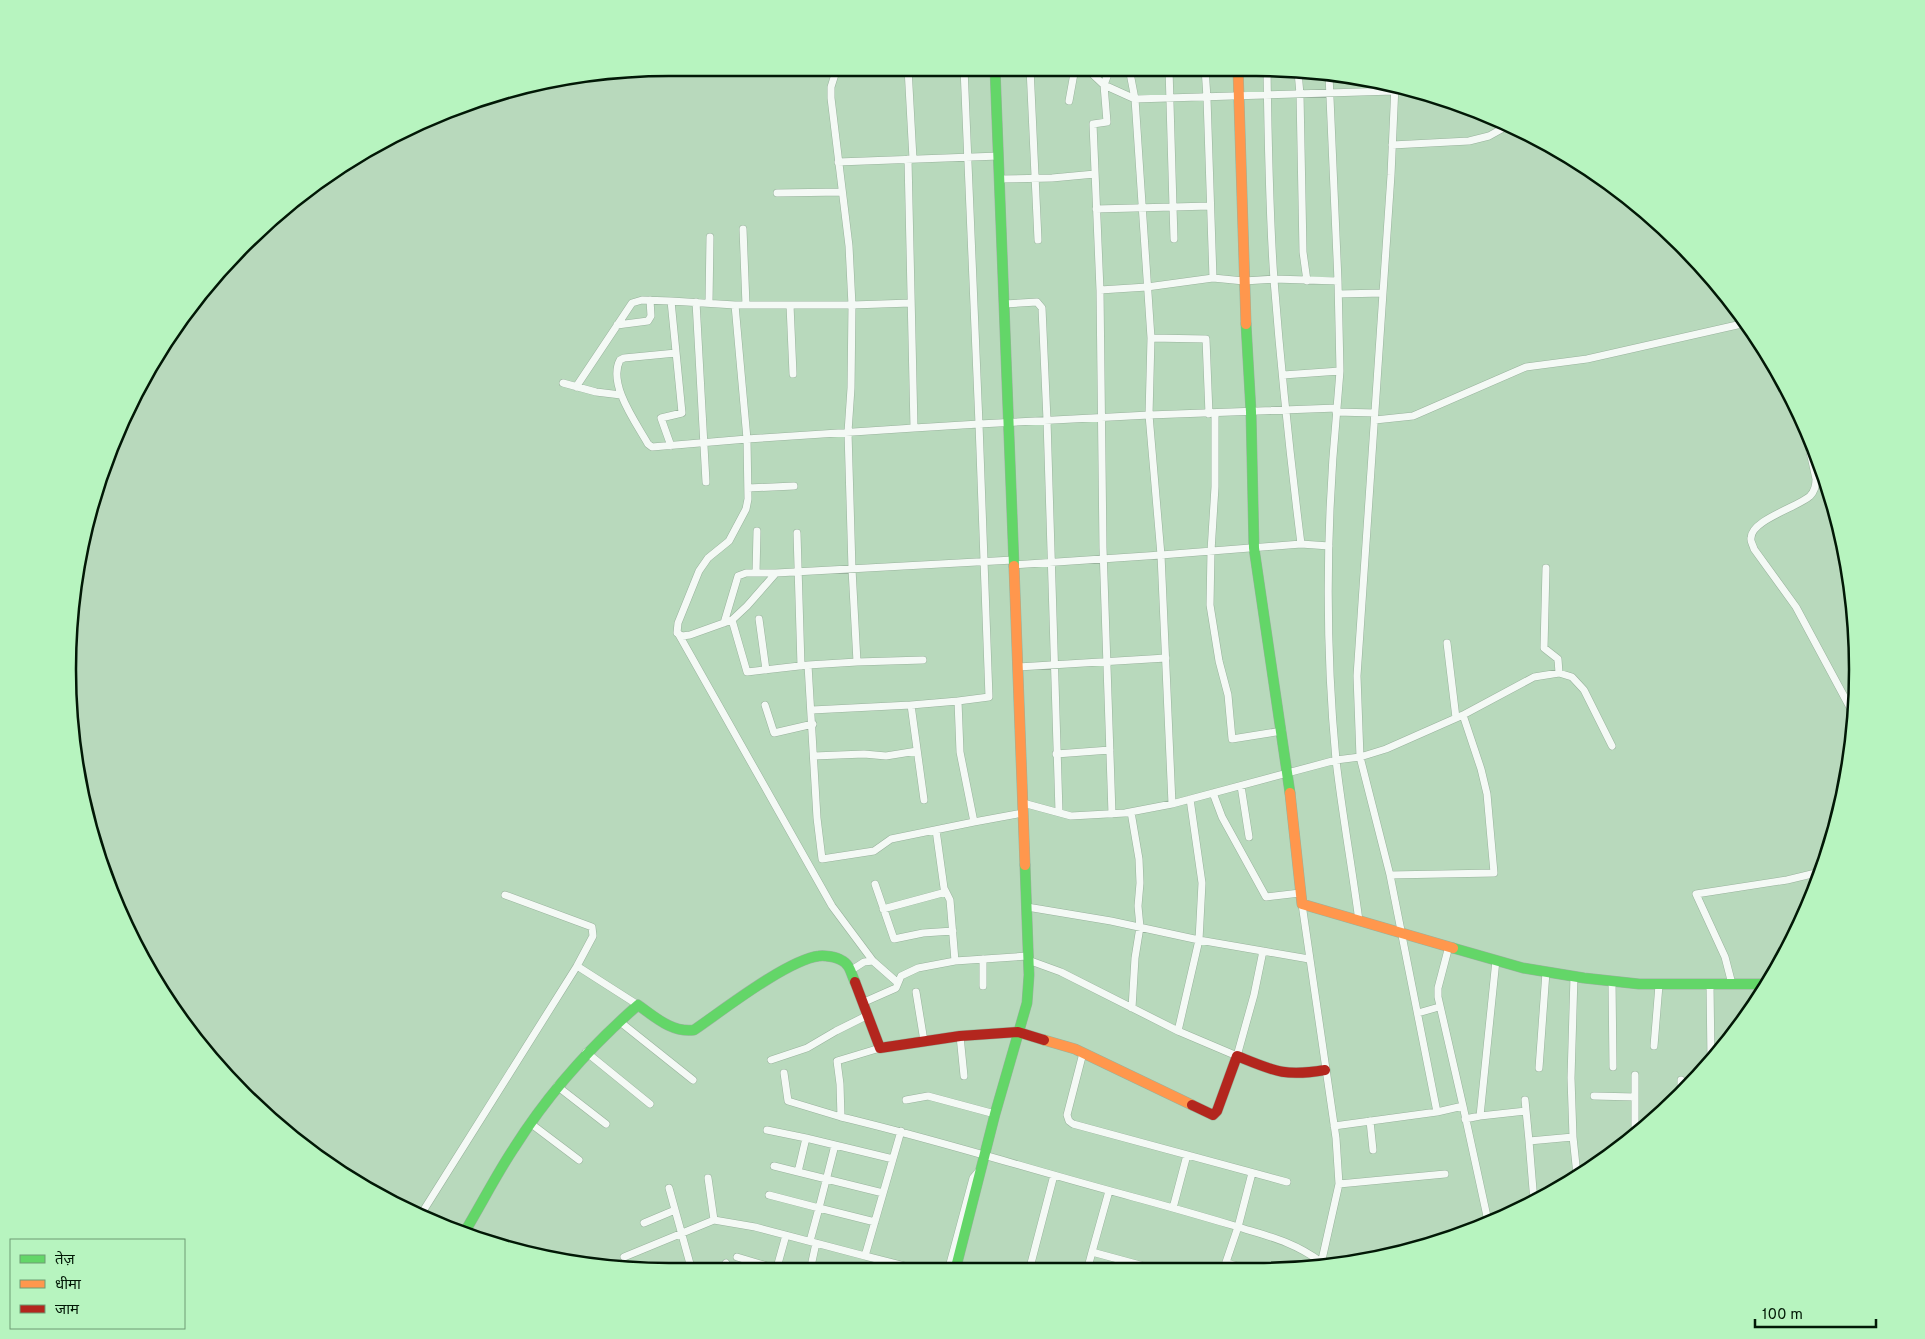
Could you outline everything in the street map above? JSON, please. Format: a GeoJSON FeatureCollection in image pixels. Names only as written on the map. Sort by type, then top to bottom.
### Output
{"type":"FeatureCollection","features":[{"type":"Feature","properties":{"kind":"street"},"geometry":{"type":"LineString","coordinates":[[834,76],[830,98],[849,246],[852,305],[851,388],[848,432],[857,662]]}},
{"type":"Feature","properties":{"kind":"street"},"geometry":{"type":"LineString","coordinates":[[908,76],[914,428]]}},
{"type":"Feature","properties":{"kind":"street"},"geometry":{"type":"LineString","coordinates":[[812,710],[910,705],[989,697],[964,76]]}},
{"type":"Feature","properties":{"kind":"street"},"geometry":{"type":"LineString","coordinates":[[957,1263],[980,1180],[995,1114],[1026,1003],[1029,975],[1000,156],[995,76]]}},
{"type":"Feature","properties":{"kind":"street"},"geometry":{"type":"LineString","coordinates":[[1030,76],[1038,240]]}},
{"type":"Feature","properties":{"kind":"street"},"geometry":{"type":"LineString","coordinates":[[1069,101],[1074,76]]}},
{"type":"Feature","properties":{"kind":"street"},"geometry":{"type":"LineString","coordinates":[[1097,76],[1104,84],[1135,99],[1267,96],[1377,89]]}},
{"type":"Feature","properties":{"kind":"street"},"geometry":{"type":"LineString","coordinates":[[1107,76],[1104,84],[1107,122],[1093,124],[1100,290],[1104,559],[1112,814]]}},
{"type":"Feature","properties":{"kind":"street"},"geometry":{"type":"LineString","coordinates":[[1131,76],[1135,99],[1151,338],[1149,415],[1161,556],[1172,804]]}},
{"type":"Feature","properties":{"kind":"street"},"geometry":{"type":"LineString","coordinates":[[1169,76],[1174,239]]}},
{"type":"Feature","properties":{"kind":"street"},"geometry":{"type":"LineString","coordinates":[[1206,76],[1213,278]]}},
{"type":"Feature","properties":{"kind":"street"},"geometry":{"type":"LineString","coordinates":[[1239,76],[1254,548],[1288,774],[1300,893],[1334,1126],[1339,1184],[1321,1259]]}},
{"type":"Feature","properties":{"kind":"street"},"geometry":{"type":"LineString","coordinates":[[1267,77],[1274,279],[1284,375],[1285,410],[1301,544]]}},
{"type":"Feature","properties":{"kind":"street"},"geometry":{"type":"LineString","coordinates":[[1299,78],[1303,252],[1307,281]]}},
{"type":"Feature","properties":{"kind":"street"},"geometry":{"type":"LineString","coordinates":[[1329,81],[1339,294],[1340,371],[1329,546],[1328,633],[1336,760],[1359,921]]}},
{"type":"Feature","properties":{"kind":"street"},"geometry":{"type":"LineString","coordinates":[[1395,93],[1357,676],[1360,757],[1390,875],[1437,1112]]}},
{"type":"Feature","properties":{"kind":"street"},"geometry":{"type":"LineString","coordinates":[[1392,145],[1469,141],[1488,136],[1501,129]]}},
{"type":"Feature","properties":{"kind":"street"},"geometry":{"type":"LineString","coordinates":[[838,162],[1000,156]]}},
{"type":"Feature","properties":{"kind":"street"},"geometry":{"type":"LineString","coordinates":[[1000,179],[1095,174]]}},
{"type":"Feature","properties":{"kind":"street"},"geometry":{"type":"LineString","coordinates":[[777,193],[842,192]]}},
{"type":"Feature","properties":{"kind":"street"},"geometry":{"type":"LineString","coordinates":[[1096,210],[1210,206]]}},
{"type":"Feature","properties":{"kind":"street"},"geometry":{"type":"LineString","coordinates":[[743,230],[746,305]]}},
{"type":"Feature","properties":{"kind":"street"},"geometry":{"type":"LineString","coordinates":[[709,302],[710,237]]}},
{"type":"Feature","properties":{"kind":"street"},"geometry":{"type":"LineString","coordinates":[[1100,290],[1147,287],[1213,278],[1244,281],[1274,279],[1338,281]]}},
{"type":"Feature","properties":{"kind":"street"},"geometry":{"type":"LineString","coordinates":[[1339,294],[1383,293]]}},
{"type":"Feature","properties":{"kind":"street"},"geometry":{"type":"LineString","coordinates":[[576,387],[636,300],[709,302],[735,305],[911,303]]}},
{"type":"Feature","properties":{"kind":"street"},"geometry":{"type":"LineString","coordinates":[[617,325],[648,321],[651,316],[650,300]]}},
{"type":"Feature","properties":{"kind":"street"},"geometry":{"type":"LineString","coordinates":[[671,301],[682,413],[661,418],[671,446]]}},
{"type":"Feature","properties":{"kind":"street"},"geometry":{"type":"LineString","coordinates":[[696,302],[706,482]]}},
{"type":"Feature","properties":{"kind":"street"},"geometry":{"type":"LineString","coordinates":[[1004,304],[1037,302],[1040,305],[1047,420],[1059,812]]}},
{"type":"Feature","properties":{"kind":"street"},"geometry":{"type":"LineString","coordinates":[[735,305],[747,439],[748,488],[746,510],[729,541],[708,558],[699,571],[678,624],[678,633],[832,906],[873,961],[898,983]]}},
{"type":"Feature","properties":{"kind":"street"},"geometry":{"type":"LineString","coordinates":[[790,305],[793,374]]}},
{"type":"Feature","properties":{"kind":"street"},"geometry":{"type":"LineString","coordinates":[[676,353],[624,358],[620,360],[617,370],[621,395],[648,444],[652,447],[848,432],[1149,415],[1337,410],[1375,416],[1413,416],[1526,366],[1587,359],[1738,325]]}},
{"type":"Feature","properties":{"kind":"street"},"geometry":{"type":"LineString","coordinates":[[1151,338],[1206,339],[1215,487],[1210,606],[1219,661],[1228,695],[1232,739],[1282,731]]}},
{"type":"Feature","properties":{"kind":"street"},"geometry":{"type":"LineString","coordinates":[[1284,375],[1340,371]]}},
{"type":"Feature","properties":{"kind":"street"},"geometry":{"type":"LineString","coordinates":[[562,383],[596,392],[621,395]]}},
{"type":"Feature","properties":{"kind":"street"},"geometry":{"type":"LineString","coordinates":[[1814,471],[1816,488],[1810,496],[1762,523],[1752,531],[1750,539],[1754,549],[1796,607],[1847,702]]}},
{"type":"Feature","properties":{"kind":"street"},"geometry":{"type":"LineString","coordinates":[[748,488],[794,486]]}},
{"type":"Feature","properties":{"kind":"street"},"geometry":{"type":"LineString","coordinates":[[756,573],[758,530]]}},
{"type":"Feature","properties":{"kind":"street"},"geometry":{"type":"LineString","coordinates":[[797,533],[797,571],[805,666],[812,710],[816,818],[822,860],[874,851],[891,839],[974,822],[1023,808],[1059,812],[1071,816],[1131,812],[1213,794],[1336,760],[1360,757],[1386,749],[1459,716],[1534,677],[1559,672],[1572,678],[1584,690],[1612,746]]}},
{"type":"Feature","properties":{"kind":"street"},"geometry":{"type":"LineString","coordinates":[[923,660],[857,662],[747,672],[728,621],[738,576],[746,573],[776,573],[984,561],[1050,562],[1161,556],[1301,544],[1329,546]]}},
{"type":"Feature","properties":{"kind":"street"},"geometry":{"type":"LineString","coordinates":[[1546,568],[1544,648],[1545,651],[1558,659],[1559,672]]}},
{"type":"Feature","properties":{"kind":"street"},"geometry":{"type":"LineString","coordinates":[[678,633],[682,636],[690,635],[728,621],[747,606],[776,573]]}},
{"type":"Feature","properties":{"kind":"street"},"geometry":{"type":"LineString","coordinates":[[759,619],[766,670]]}},
{"type":"Feature","properties":{"kind":"street"},"geometry":{"type":"LineString","coordinates":[[1390,875],[1494,873],[1487,794],[1481,769],[1459,716],[1447,643]]}},
{"type":"Feature","properties":{"kind":"street"},"geometry":{"type":"LineString","coordinates":[[1018,667],[1166,658]]}},
{"type":"Feature","properties":{"kind":"street"},"geometry":{"type":"LineString","coordinates":[[958,701],[960,752],[974,822]]}},
{"type":"Feature","properties":{"kind":"street"},"geometry":{"type":"LineString","coordinates":[[765,705],[774,733],[812,724]]}},
{"type":"Feature","properties":{"kind":"street"},"geometry":{"type":"LineString","coordinates":[[910,705],[924,800]]}},
{"type":"Feature","properties":{"kind":"street"},"geometry":{"type":"LineString","coordinates":[[1056,754],[1110,750]]}},
{"type":"Feature","properties":{"kind":"street"},"geometry":{"type":"LineString","coordinates":[[814,756],[864,754],[886,756],[917,751]]}},
{"type":"Feature","properties":{"kind":"street"},"geometry":{"type":"LineString","coordinates":[[1241,786],[1249,837]]}},
{"type":"Feature","properties":{"kind":"street"},"geometry":{"type":"LineString","coordinates":[[1213,794],[1222,817],[1266,897],[1300,893]]}},
{"type":"Feature","properties":{"kind":"street"},"geometry":{"type":"LineString","coordinates":[[1178,1031],[1199,940],[1202,883],[1190,799]]}},
{"type":"Feature","properties":{"kind":"street"},"geometry":{"type":"LineString","coordinates":[[1131,812],[1139,860],[1140,883],[1138,906],[1140,927],[1135,958],[1132,1008]]}},
{"type":"Feature","properties":{"kind":"street"},"geometry":{"type":"LineString","coordinates":[[936,830],[944,888],[950,900],[955,961]]}},
{"type":"Feature","properties":{"kind":"street"},"geometry":{"type":"LineString","coordinates":[[1732,984],[1726,958],[1696,894],[1787,880],[1812,874]]}},
{"type":"Feature","properties":{"kind":"street"},"geometry":{"type":"LineString","coordinates":[[874,884],[894,939],[924,933],[953,931]]}},
{"type":"Feature","properties":{"kind":"street"},"geometry":{"type":"LineString","coordinates":[[883,909],[946,892]]}},
{"type":"Feature","properties":{"kind":"street"},"geometry":{"type":"LineString","coordinates":[[424,1210],[577,966],[593,936],[592,927],[505,895]]}},
{"type":"Feature","properties":{"kind":"street"},"geometry":{"type":"LineString","coordinates":[[1302,904],[1496,960],[1546,972],[1659,985],[1758,984]]}},
{"type":"Feature","properties":{"kind":"street"},"geometry":{"type":"LineString","coordinates":[[1026,908],[1140,927],[1262,952],[1309,959]]}},
{"type":"Feature","properties":{"kind":"street"},"geometry":{"type":"LineString","coordinates":[[1449,946],[1438,988],[1439,1007],[1487,1216]]}},
{"type":"Feature","properties":{"kind":"street"},"geometry":{"type":"LineString","coordinates":[[841,1116],[837,1061],[880,1048],[960,1036],[1018,1032],[1083,1053],[1212,1114],[1216,1112],[1237,1056],[1254,995],[1262,952]]}},
{"type":"Feature","properties":{"kind":"street"},"geometry":{"type":"LineString","coordinates":[[577,966],[676,1030],[686,1032],[694,1030],[776,975],[819,956],[840,959],[848,965],[866,1016],[880,1048]]}},
{"type":"Feature","properties":{"kind":"street"},"geometry":{"type":"LineString","coordinates":[[862,1003],[896,988],[901,976],[918,968],[955,961],[1028,958],[1061,972],[1178,1031],[1276,1072],[1300,1074],[1325,1070]]}},
{"type":"Feature","properties":{"kind":"street"},"geometry":{"type":"LineString","coordinates":[[983,959],[983,986]]}},
{"type":"Feature","properties":{"kind":"street"},"geometry":{"type":"LineString","coordinates":[[1480,1116],[1496,960]]}},
{"type":"Feature","properties":{"kind":"street"},"geometry":{"type":"LineString","coordinates":[[850,970],[864,962],[873,961]]}},
{"type":"Feature","properties":{"kind":"street"},"geometry":{"type":"LineString","coordinates":[[1539,1068],[1546,972]]}},
{"type":"Feature","properties":{"kind":"street"},"geometry":{"type":"LineString","coordinates":[[1574,976],[1571,1078],[1576,1168]]}},
{"type":"Feature","properties":{"kind":"street"},"geometry":{"type":"LineString","coordinates":[[1612,981],[1613,1067]]}},
{"type":"Feature","properties":{"kind":"street"},"geometry":{"type":"LineString","coordinates":[[1654,1046],[1659,985]]}},
{"type":"Feature","properties":{"kind":"street"},"geometry":{"type":"LineString","coordinates":[[1710,985],[1711,1050]]}},
{"type":"Feature","properties":{"kind":"street"},"geometry":{"type":"LineString","coordinates":[[916,992],[924,1041]]}},
{"type":"Feature","properties":{"kind":"street"},"geometry":{"type":"LineString","coordinates":[[468,1227],[530,1123],[557,1086],[586,1052],[638,1005]]}},
{"type":"Feature","properties":{"kind":"street"},"geometry":{"type":"LineString","coordinates":[[1418,1013],[1439,1007]]}},
{"type":"Feature","properties":{"kind":"street"},"geometry":{"type":"LineString","coordinates":[[771,1060],[807,1048],[866,1016]]}},
{"type":"Feature","properties":{"kind":"street"},"geometry":{"type":"LineString","coordinates":[[619,1021],[693,1080]]}},
{"type":"Feature","properties":{"kind":"street"},"geometry":{"type":"LineString","coordinates":[[960,1036],[964,1076]]}},
{"type":"Feature","properties":{"kind":"street"},"geometry":{"type":"LineString","coordinates":[[586,1052],[650,1104]]}},
{"type":"Feature","properties":{"kind":"street"},"geometry":{"type":"LineString","coordinates":[[1083,1053],[1067,1115],[1073,1124],[1287,1182]]}},
{"type":"Feature","properties":{"kind":"street"},"geometry":{"type":"LineString","coordinates":[[784,1073],[788,1101],[1238,1227],[1291,1243],[1301,1248],[1315,1259]]}},
{"type":"Feature","properties":{"kind":"street"},"geometry":{"type":"LineString","coordinates":[[1635,1075],[1635,1126]]}},
{"type":"Feature","properties":{"kind":"street"},"geometry":{"type":"LineString","coordinates":[[557,1086],[606,1124]]}},
{"type":"Feature","properties":{"kind":"street"},"geometry":{"type":"LineString","coordinates":[[906,1100],[928,1096],[995,1114]]}},
{"type":"Feature","properties":{"kind":"street"},"geometry":{"type":"LineString","coordinates":[[1594,1096],[1635,1096]]}},
{"type":"Feature","properties":{"kind":"street"},"geometry":{"type":"LineString","coordinates":[[1525,1100],[1533,1193]]}},
{"type":"Feature","properties":{"kind":"street"},"geometry":{"type":"LineString","coordinates":[[1334,1126],[1437,1112],[1462,1106]]}},
{"type":"Feature","properties":{"kind":"street"},"geometry":{"type":"LineString","coordinates":[[1465,1119],[1526,1111]]}},
{"type":"Feature","properties":{"kind":"street"},"geometry":{"type":"LineString","coordinates":[[1370,1121],[1373,1150]]}},
{"type":"Feature","properties":{"kind":"street"},"geometry":{"type":"LineString","coordinates":[[530,1123],[579,1160]]}},
{"type":"Feature","properties":{"kind":"street"},"geometry":{"type":"LineString","coordinates":[[767,1130],[893,1159]]}},
{"type":"Feature","properties":{"kind":"street"},"geometry":{"type":"LineString","coordinates":[[866,1256],[900,1131]]}},
{"type":"Feature","properties":{"kind":"street"},"geometry":{"type":"LineString","coordinates":[[1529,1140],[1573,1137]]}},
{"type":"Feature","properties":{"kind":"street"},"geometry":{"type":"LineString","coordinates":[[798,1172],[806,1138]]}},
{"type":"Feature","properties":{"kind":"street"},"geometry":{"type":"LineString","coordinates":[[811,1263],[819,1208],[834,1145]]}},
{"type":"Feature","properties":{"kind":"street"},"geometry":{"type":"LineString","coordinates":[[1173,1208],[1187,1155]]}},
{"type":"Feature","properties":{"kind":"street"},"geometry":{"type":"LineString","coordinates":[[774,1166],[883,1193]]}},
{"type":"Feature","properties":{"kind":"street"},"geometry":{"type":"LineString","coordinates":[[950,1263],[973,1178],[981,1170]]}},
{"type":"Feature","properties":{"kind":"street"},"geometry":{"type":"LineString","coordinates":[[1226,1263],[1238,1227],[1252,1173]]}},
{"type":"Feature","properties":{"kind":"street"},"geometry":{"type":"LineString","coordinates":[[1339,1184],[1445,1174]]}},
{"type":"Feature","properties":{"kind":"street"},"geometry":{"type":"LineString","coordinates":[[1031,1263],[1054,1175]]}},
{"type":"Feature","properties":{"kind":"street"},"geometry":{"type":"LineString","coordinates":[[708,1178],[714,1220]]}},
{"type":"Feature","properties":{"kind":"street"},"geometry":{"type":"LineString","coordinates":[[669,1188],[690,1263]]}},
{"type":"Feature","properties":{"kind":"street"},"geometry":{"type":"LineString","coordinates":[[1089,1263],[1109,1190]]}},
{"type":"Feature","properties":{"kind":"street"},"geometry":{"type":"LineString","coordinates":[[768,1195],[875,1222]]}},
{"type":"Feature","properties":{"kind":"street"},"geometry":{"type":"LineString","coordinates":[[644,1223],[675,1210]]}},
{"type":"Feature","properties":{"kind":"street"},"geometry":{"type":"LineString","coordinates":[[624,1257],[714,1220],[786,1235],[891,1263]]}},
{"type":"Feature","properties":{"kind":"street"},"geometry":{"type":"LineString","coordinates":[[778,1263],[786,1235]]}},
{"type":"Feature","properties":{"kind":"street"},"geometry":{"type":"LineString","coordinates":[[1092,1252],[1130,1263]]}},
{"type":"Feature","properties":{"kind":"street"},"geometry":{"type":"LineString","coordinates":[[737,1257],[755,1263]]}},
{"type":"Feature","properties":{"kind":"traffic: fast"},"geometry":{"type":"LineString","coordinates":[[995,76],[1014,566]]}},
{"type":"Feature","properties":{"kind":"traffic: fast"},"geometry":{"type":"LineString","coordinates":[[1246,324],[1251,412],[1254,548],[1290,793]]}},
{"type":"Feature","properties":{"kind":"traffic: fast"},"geometry":{"type":"LineString","coordinates":[[957,1263],[995,1114],[1027,1003],[1029,975],[1025,865]]}},
{"type":"Feature","properties":{"kind":"traffic: fast"},"geometry":{"type":"LineString","coordinates":[[1453,948],[1523,968],[1584,978],[1639,984],[1758,984]]}},
{"type":"Feature","properties":{"kind":"traffic: fast"},"geometry":{"type":"LineString","coordinates":[[467,1227],[507,1158],[541,1109],[587,1054],[638,1005],[671,1027],[694,1030],[755,987],[806,960],[821,956],[839,959],[848,967],[855,982]]}},
{"type":"Feature","properties":{"kind":"traffic: slow"},"geometry":{"type":"LineString","coordinates":[[1238,76],[1246,324]]}},
{"type":"Feature","properties":{"kind":"traffic: slow"},"geometry":{"type":"LineString","coordinates":[[1014,566],[1025,865]]}},
{"type":"Feature","properties":{"kind":"traffic: slow"},"geometry":{"type":"LineString","coordinates":[[1290,793],[1302,904],[1453,948]]}},
{"type":"Feature","properties":{"kind":"traffic: slow"},"geometry":{"type":"LineString","coordinates":[[1044,1040],[1075,1049],[1192,1105]]}},
{"type":"Feature","properties":{"kind":"traffic: jam"},"geometry":{"type":"LineString","coordinates":[[855,982],[880,1048],[960,1036],[1018,1032],[1044,1040]]}},
{"type":"Feature","properties":{"kind":"traffic: jam"},"geometry":{"type":"LineString","coordinates":[[1192,1105],[1213,1115],[1217,1111],[1237,1056],[1270,1069],[1289,1073],[1325,1070]]}}]}
